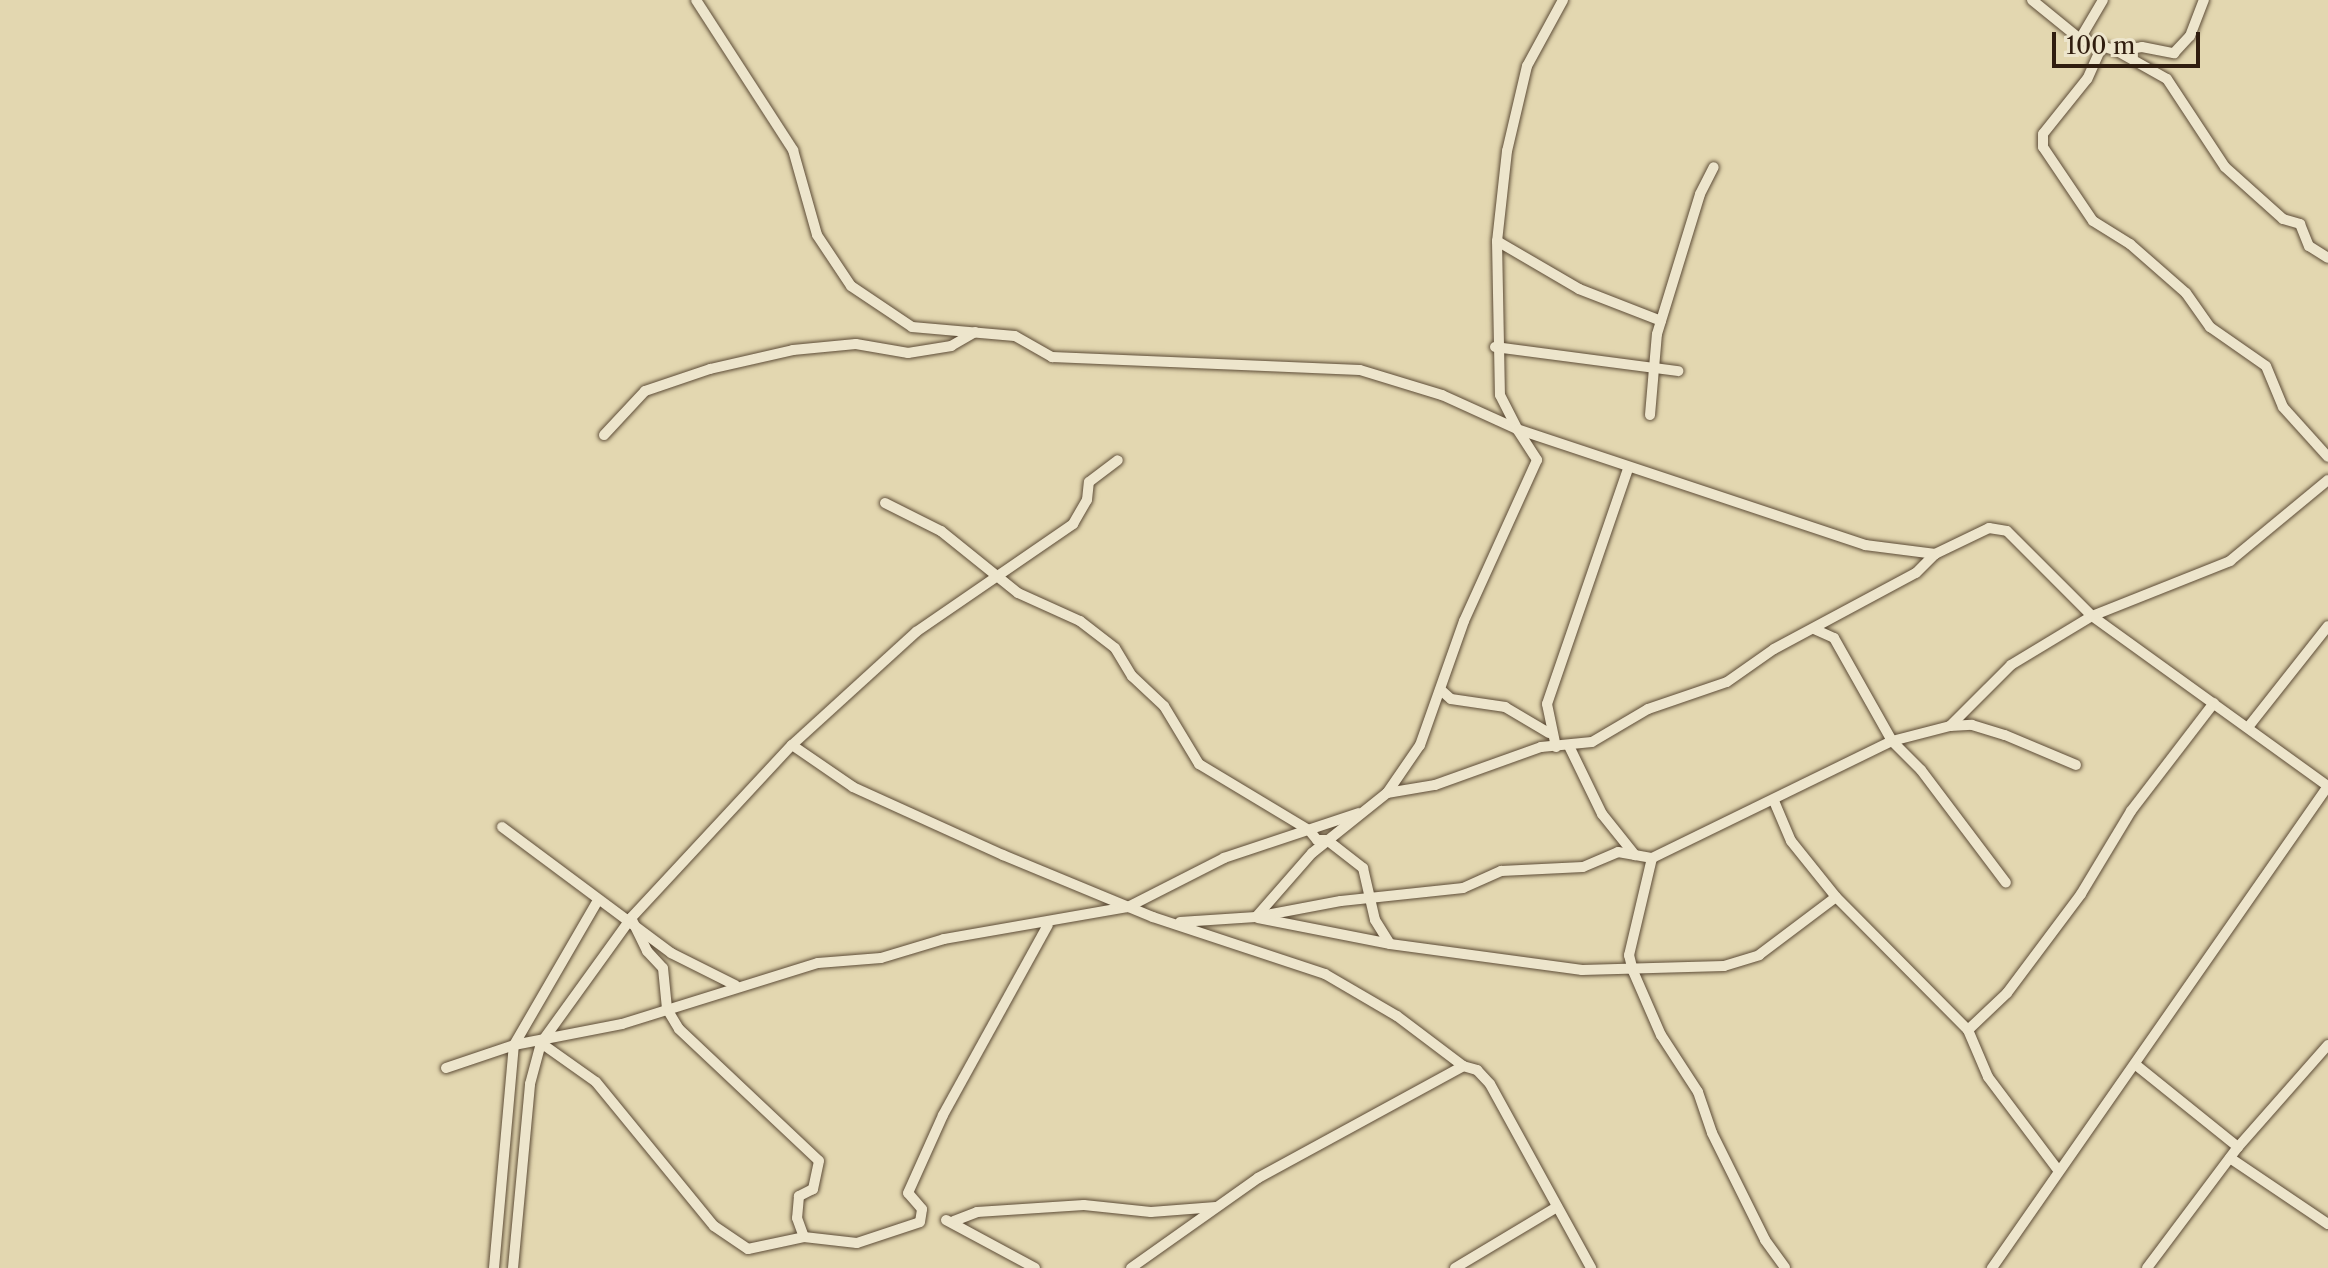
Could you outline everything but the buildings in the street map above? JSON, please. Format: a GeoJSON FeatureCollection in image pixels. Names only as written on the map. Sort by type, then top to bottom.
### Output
{"type":"FeatureCollection","features":[{"type":"Feature","properties":{"kind":"street"},"geometry":{"type":"LineString","coordinates":[[696,0],[793,150],[817,235],[851,286],[912,327],[1015,336],[1052,357],[1360,370],[1442,395],[1517,429],[1628,469],[1865,545],[1935,554]]}},
{"type":"Feature","properties":{"kind":"street"},"geometry":{"type":"LineString","coordinates":[[1256,917],[1327,840],[1387,793],[1420,745],[1442,691],[1464,621],[1537,460],[1500,395],[1495,347],[1497,241],[1507,151],[1527,66],[1563,0]]}},
{"type":"Feature","properties":{"kind":"street"},"geometry":{"type":"LineString","coordinates":[[2032,0],[2080,39],[2117,51],[2167,79],[2225,167],[2283,219],[2300,224],[2309,246],[2328,258]]}},
{"type":"Feature","properties":{"kind":"street"},"geometry":{"type":"LineString","coordinates":[[2080,39],[2103,0]]}},
{"type":"Feature","properties":{"kind":"street"},"geometry":{"type":"LineString","coordinates":[[2117,51],[2142,47],[2174,53],[2190,36],[2204,0]]}},
{"type":"Feature","properties":{"kind":"street"},"geometry":{"type":"LineString","coordinates":[[2102,46],[2087,79],[2043,134],[2043,147],[2093,221],[2130,244],[2186,293],[2210,327],[2266,366],[2283,407],[2328,457]]}},
{"type":"Feature","properties":{"kind":"street"},"geometry":{"type":"LineString","coordinates":[[1650,415],[1652,369],[1661,321],[1700,194],[1714,167]]}},
{"type":"Feature","properties":{"kind":"street"},"geometry":{"type":"LineString","coordinates":[[1497,241],[1591,295],[1661,321]]}},
{"type":"Feature","properties":{"kind":"street"},"geometry":{"type":"LineString","coordinates":[[604,435],[645,391],[710,369],[793,350],[856,344],[908,353],[951,346],[975,332]]}},
{"type":"Feature","properties":{"kind":"street"},"geometry":{"type":"LineString","coordinates":[[1495,347],[1678,371]]}},
{"type":"Feature","properties":{"kind":"street"},"geometry":{"type":"LineString","coordinates":[[513,1268],[530,1084],[541,1043],[631,918],[792,745],[916,632],[1001,577],[1033,547],[1073,524],[1087,500],[1089,482],[1118,460]]}},
{"type":"Feature","properties":{"kind":"street"},"geometry":{"type":"LineString","coordinates":[[1556,747],[1549,733],[1547,704],[1628,469]]}},
{"type":"Feature","properties":{"kind":"street"},"geometry":{"type":"LineString","coordinates":[[1950,726],[2011,665],[2092,616],[2230,561],[2328,480]]}},
{"type":"Feature","properties":{"kind":"street"},"geometry":{"type":"LineString","coordinates":[[885,503],[941,531],[1018,593],[1080,621],[1115,648],[1132,676],[1164,706],[1199,764],[1309,830],[1317,840],[1327,840],[1363,868],[1375,920],[1390,944]]}},
{"type":"Feature","properties":{"kind":"street"},"geometry":{"type":"LineString","coordinates":[[1387,793],[1435,785],[1502,757],[1592,742],[1648,709],[1727,682],[1814,629],[1916,573],[1935,554],[1989,528],[2007,531],[2092,616],[2249,726],[2328,786],[1992,1268]]}},
{"type":"Feature","properties":{"kind":"street"},"geometry":{"type":"LineString","coordinates":[[2249,726],[2328,626]]}},
{"type":"Feature","properties":{"kind":"street"},"geometry":{"type":"LineString","coordinates":[[1814,629],[1834,638],[1892,741],[1921,770],[2006,883]]}},
{"type":"Feature","properties":{"kind":"street"},"geometry":{"type":"LineString","coordinates":[[1442,691],[1451,699],[1505,707],[1549,733]]}},
{"type":"Feature","properties":{"kind":"street"},"geometry":{"type":"LineString","coordinates":[[1968,1030],[2007,993],[2081,894],[2131,811],[2214,703]]}},
{"type":"Feature","properties":{"kind":"street"},"geometry":{"type":"LineString","coordinates":[[1172,922],[1256,917],[1370,898],[1463,888],[1501,871],[1583,867],[1618,852],[1652,858],[1892,741],[1950,726],[1972,725],[2005,735],[2076,765]]}},
{"type":"Feature","properties":{"kind":"street"},"geometry":{"type":"LineString","coordinates":[[792,745],[853,787],[906,812],[1128,907],[1325,974],[1397,1016],[1463,1066],[1477,1070],[1490,1084],[1591,1268]]}},
{"type":"Feature","properties":{"kind":"street"},"geometry":{"type":"LineString","coordinates":[[1569,746],[1602,814],[1635,855]]}},
{"type":"Feature","properties":{"kind":"street"},"geometry":{"type":"LineString","coordinates":[[1774,801],[1791,841],[1836,897],[1968,1030],[1988,1077],[2058,1170]]}},
{"type":"Feature","properties":{"kind":"street"},"geometry":{"type":"LineString","coordinates":[[446,1068],[514,1045],[541,1043],[818,963],[881,958],[944,939],[1048,925],[1128,907],[1224,858],[1364,812]]}},
{"type":"Feature","properties":{"kind":"street"},"geometry":{"type":"LineString","coordinates":[[502,827],[598,900],[631,918],[671,953],[735,985]]}},
{"type":"Feature","properties":{"kind":"street"},"geometry":{"type":"LineString","coordinates":[[1652,858],[1629,955],[1633,971],[1661,1035],[1698,1092],[1712,1133],[1765,1240],[1785,1268]]}},
{"type":"Feature","properties":{"kind":"street"},"geometry":{"type":"LineString","coordinates":[[1256,917],[1390,944],[1582,970],[1633,971],[1744,964],[1836,897]]}},
{"type":"Feature","properties":{"kind":"street"},"geometry":{"type":"LineString","coordinates":[[494,1268],[514,1045],[598,900]]}},
{"type":"Feature","properties":{"kind":"street"},"geometry":{"type":"LineString","coordinates":[[631,918],[647,951],[663,968],[667,1009],[690,1040],[819,1161],[813,1189],[799,1196],[797,1218],[804,1237]]}},
{"type":"Feature","properties":{"kind":"street"},"geometry":{"type":"LineString","coordinates":[[541,1043],[596,1082],[714,1226],[748,1249],[804,1237],[857,1243],[920,1222],[922,1209],[908,1193],[943,1115],[1048,925]]}},
{"type":"Feature","properties":{"kind":"street"},"geometry":{"type":"LineString","coordinates":[[2147,1268],[2238,1147],[2328,1045]]}},
{"type":"Feature","properties":{"kind":"street"},"geometry":{"type":"LineString","coordinates":[[2136,1065],[2238,1147]]}},
{"type":"Feature","properties":{"kind":"street"},"geometry":{"type":"LineString","coordinates":[[1131,1268],[1258,1178],[1463,1066]]}},
{"type":"Feature","properties":{"kind":"street"},"geometry":{"type":"LineString","coordinates":[[2230,1158],[2328,1224]]}},
{"type":"Feature","properties":{"kind":"street"},"geometry":{"type":"LineString","coordinates":[[1035,1268],[950,1221],[977,1212],[1084,1205],[1151,1212],[1218,1206]]}},
{"type":"Feature","properties":{"kind":"street"},"geometry":{"type":"LineString","coordinates":[[1455,1268],[1557,1207]]}}]}
